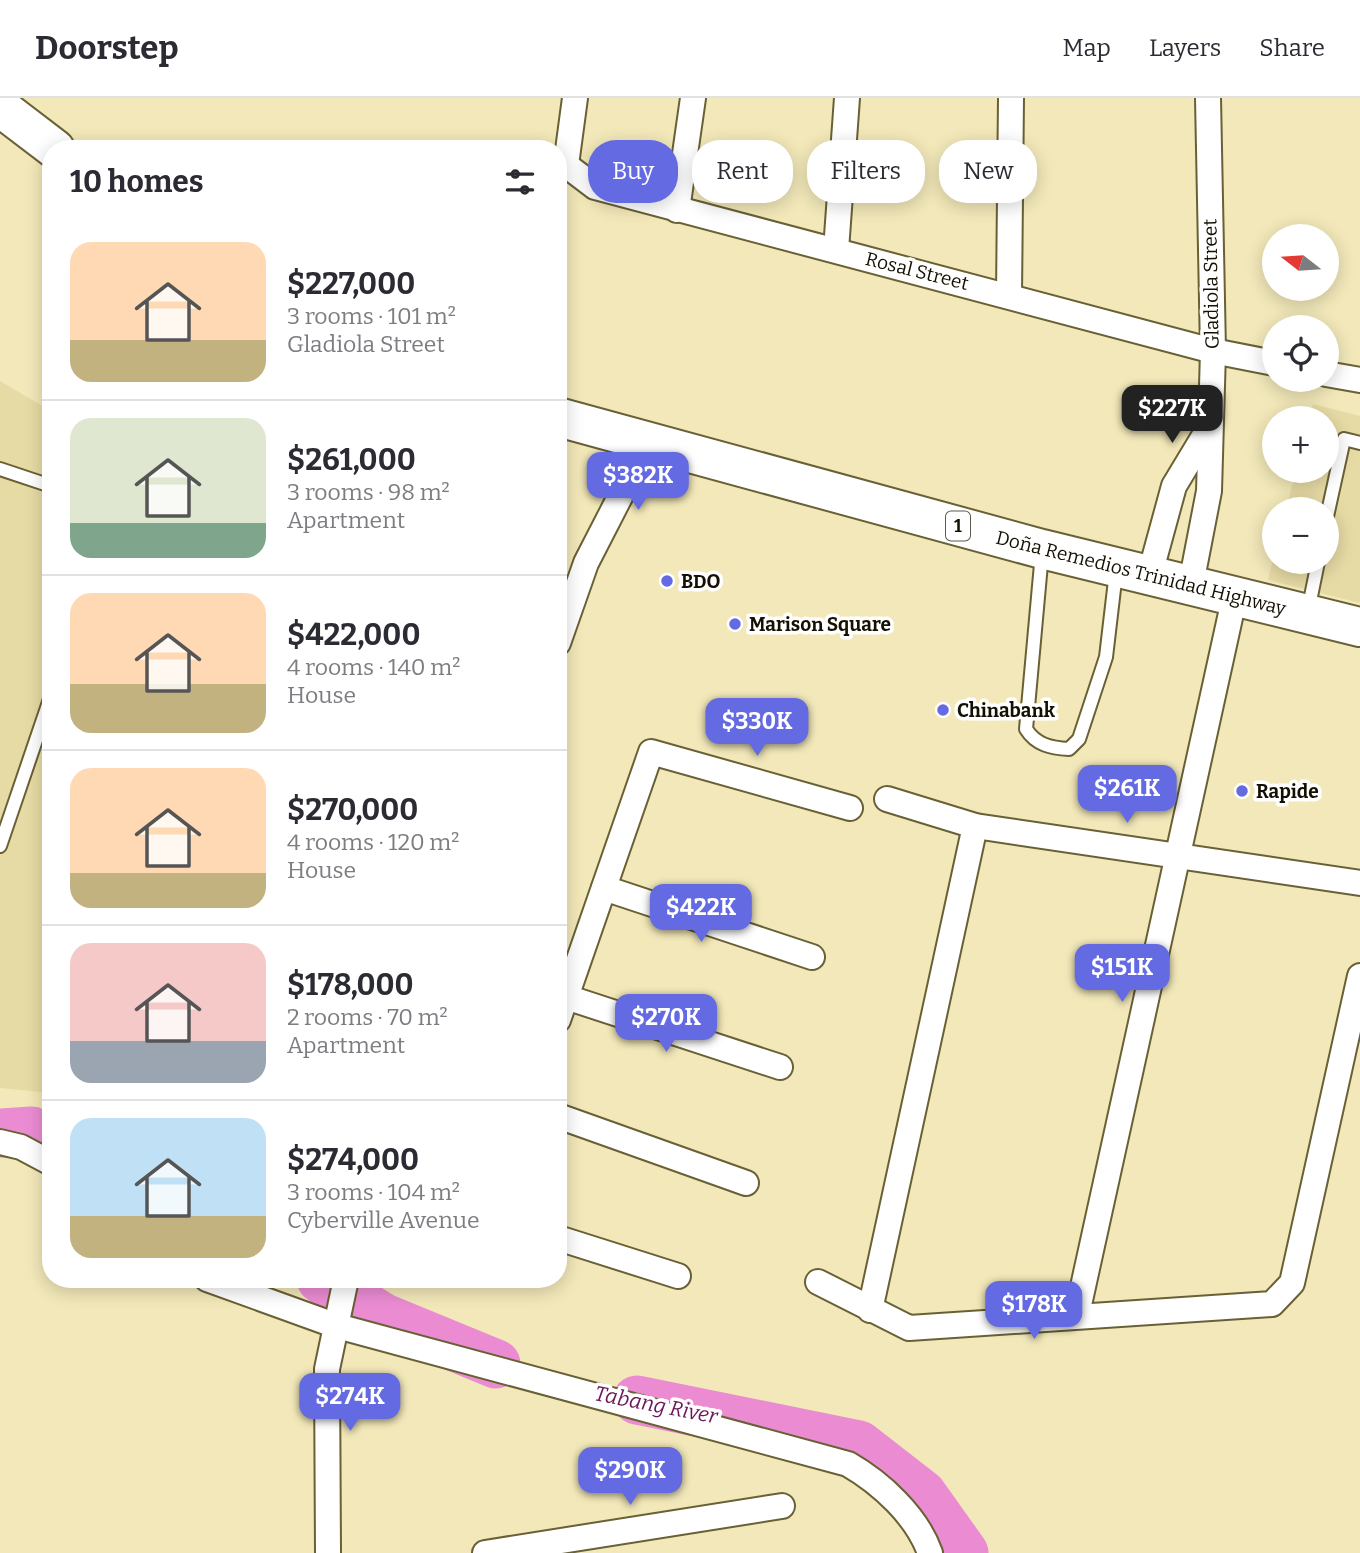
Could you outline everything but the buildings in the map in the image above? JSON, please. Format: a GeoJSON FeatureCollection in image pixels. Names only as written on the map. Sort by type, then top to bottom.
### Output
{"type":"FeatureCollection","features":[{"type":"Feature","properties":{"kind":"highway"},"geometry":{"type":"LineString","coordinates":[[0,107],[43,140]]}},
{"type":"Feature","properties":{"kind":"highway","name":"Doña Remedios Trinidad Highway"},"geometry":{"type":"LineString","coordinates":[[567,420],[1042,550],[1134,570],[1360,627]]}},
{"type":"Feature","properties":{"kind":"street","name":"Rosal Street"},"geometry":{"type":"LineString","coordinates":[[567,158],[575,98]]}},
{"type":"Feature","properties":{"kind":"street"},"geometry":{"type":"LineString","coordinates":[[677,210],[693,98]]}},
{"type":"Feature","properties":{"kind":"street"},"geometry":{"type":"LineString","coordinates":[[836,250],[847,98]]}},
{"type":"Feature","properties":{"kind":"street"},"geometry":{"type":"LineString","coordinates":[[1009,295],[1011,98]]}},
{"type":"Feature","properties":{"kind":"street","name":"Gladiola Street"},"geometry":{"type":"LineString","coordinates":[[1191,584],[1209,491],[1213,351],[1208,98]]}},
{"type":"Feature","properties":{"kind":"street","name":"Rosal Street"},"geometry":{"type":"LineString","coordinates":[[567,166],[595,187],[677,210],[1009,295],[1213,351],[1262,361]]}},
{"type":"Feature","properties":{"kind":"street"},"geometry":{"type":"LineString","coordinates":[[1339,376],[1360,380]]}},
{"type":"Feature","properties":{"kind":"street","name":"Gladiola Street"},"geometry":{"type":"LineString","coordinates":[[1134,570],[1174,486],[1209,428]]}},
{"type":"Feature","properties":{"kind":"street"},"geometry":{"type":"LineString","coordinates":[[567,617],[586,563],[623,491],[639,440]]}},
{"type":"Feature","properties":{"kind":"street"},"geometry":{"type":"LineString","coordinates":[[1077,1314],[1235,595]]}},
{"type":"Feature","properties":{"kind":"street"},"geometry":{"type":"LineString","coordinates":[[567,990],[651,752],[850,808]]}},
{"type":"Feature","properties":{"kind":"street"},"geometry":{"type":"LineString","coordinates":[[887,799],[975,826],[1360,883]]}},
{"type":"Feature","properties":{"kind":"street"},"geometry":{"type":"LineString","coordinates":[[870,1310],[975,826]]}},
{"type":"Feature","properties":{"kind":"street"},"geometry":{"type":"LineString","coordinates":[[604,887],[812,957]]}},
{"type":"Feature","properties":{"kind":"street"},"geometry":{"type":"LineString","coordinates":[[818,1282],[909,1328],[1077,1314],[1272,1304],[1292,1283],[1360,976]]}},
{"type":"Feature","properties":{"kind":"street"},"geometry":{"type":"LineString","coordinates":[[567,1009],[780,1067]]}},
{"type":"Feature","properties":{"kind":"street"},"geometry":{"type":"LineString","coordinates":[[567,1119],[746,1183]]}},
{"type":"Feature","properties":{"kind":"street"},"geometry":{"type":"LineString","coordinates":[[0,1142],[21,1147],[42,1158]]}},
{"type":"Feature","properties":{"kind":"street"},"geometry":{"type":"LineString","coordinates":[[567,1241],[678,1276]]}},
{"type":"Feature","properties":{"kind":"street"},"geometry":{"type":"LineString","coordinates":[[236,1288],[337,1320],[848,1464],[875,1479],[911,1521],[930,1553]]}},
{"type":"Feature","properties":{"kind":"street"},"geometry":{"type":"LineString","coordinates":[[328,1553],[327,1369],[344,1288]]}},
{"type":"Feature","properties":{"kind":"street"},"geometry":{"type":"LineString","coordinates":[[485,1553],[782,1506]]}},
{"type":"Feature","properties":{"kind":"lane"},"geometry":{"type":"LineString","coordinates":[[1331,497],[1344,439],[1360,443]]}},
{"type":"Feature","properties":{"kind":"lane"},"geometry":{"type":"LineString","coordinates":[[0,469],[42,483]]}},
{"type":"Feature","properties":{"kind":"lane"},"geometry":{"type":"LineString","coordinates":[[1042,550],[1026,729],[1032,739],[1052,748],[1069,749],[1079,739],[1134,570]]}},
{"type":"Feature","properties":{"kind":"lane"},"geometry":{"type":"LineString","coordinates":[[1307,614],[1315,574]]}},
{"type":"Feature","properties":{"kind":"lane"},"geometry":{"type":"LineString","coordinates":[[0,846],[42,722]]}},
{"type":"Feature","properties":{"kind":"shaded area"},"geometry":{"type":"Polygon","coordinates":[[[0,381],[42,406],[42,1092],[0,1088],[0,381]]]}},
{"type":"Feature","properties":{"kind":"shaded area"},"geometry":{"type":"Polygon","coordinates":[[[1339,411],[1360,416],[1360,603],[1268,580],[1269,574],[1339,574],[1339,497],[1289,497],[1293,483],[1339,483],[1339,411]]]}},
{"type":"Feature","properties":{"kind":"waterway","name":"Tabang River"},"geometry":{"type":"LineString","coordinates":[[0,1133],[32,1131],[42,1137]]}},
{"type":"Feature","properties":{"kind":"waterway","name":"Tabang River"},"geometry":{"type":"LineString","coordinates":[[336,1288],[384,1318],[496,1364]]}},
{"type":"Feature","properties":{"kind":"waterway","name":"Tabang River"},"geometry":{"type":"LineString","coordinates":[[637,1400],[859,1445],[922,1494],[964,1553]]}},
{"type":"Feature","properties":{"kind":"place","name":"BDO"},"geometry":{"type":"Point","coordinates":[667,581]}},
{"type":"Feature","properties":{"kind":"place","name":"Marison Square"},"geometry":{"type":"Point","coordinates":[735,624]}},
{"type":"Feature","properties":{"kind":"place","name":"Chinabank"},"geometry":{"type":"Point","coordinates":[943,710]}},
{"type":"Feature","properties":{"kind":"place","name":"Rapide"},"geometry":{"type":"Point","coordinates":[1242,791]}}]}
